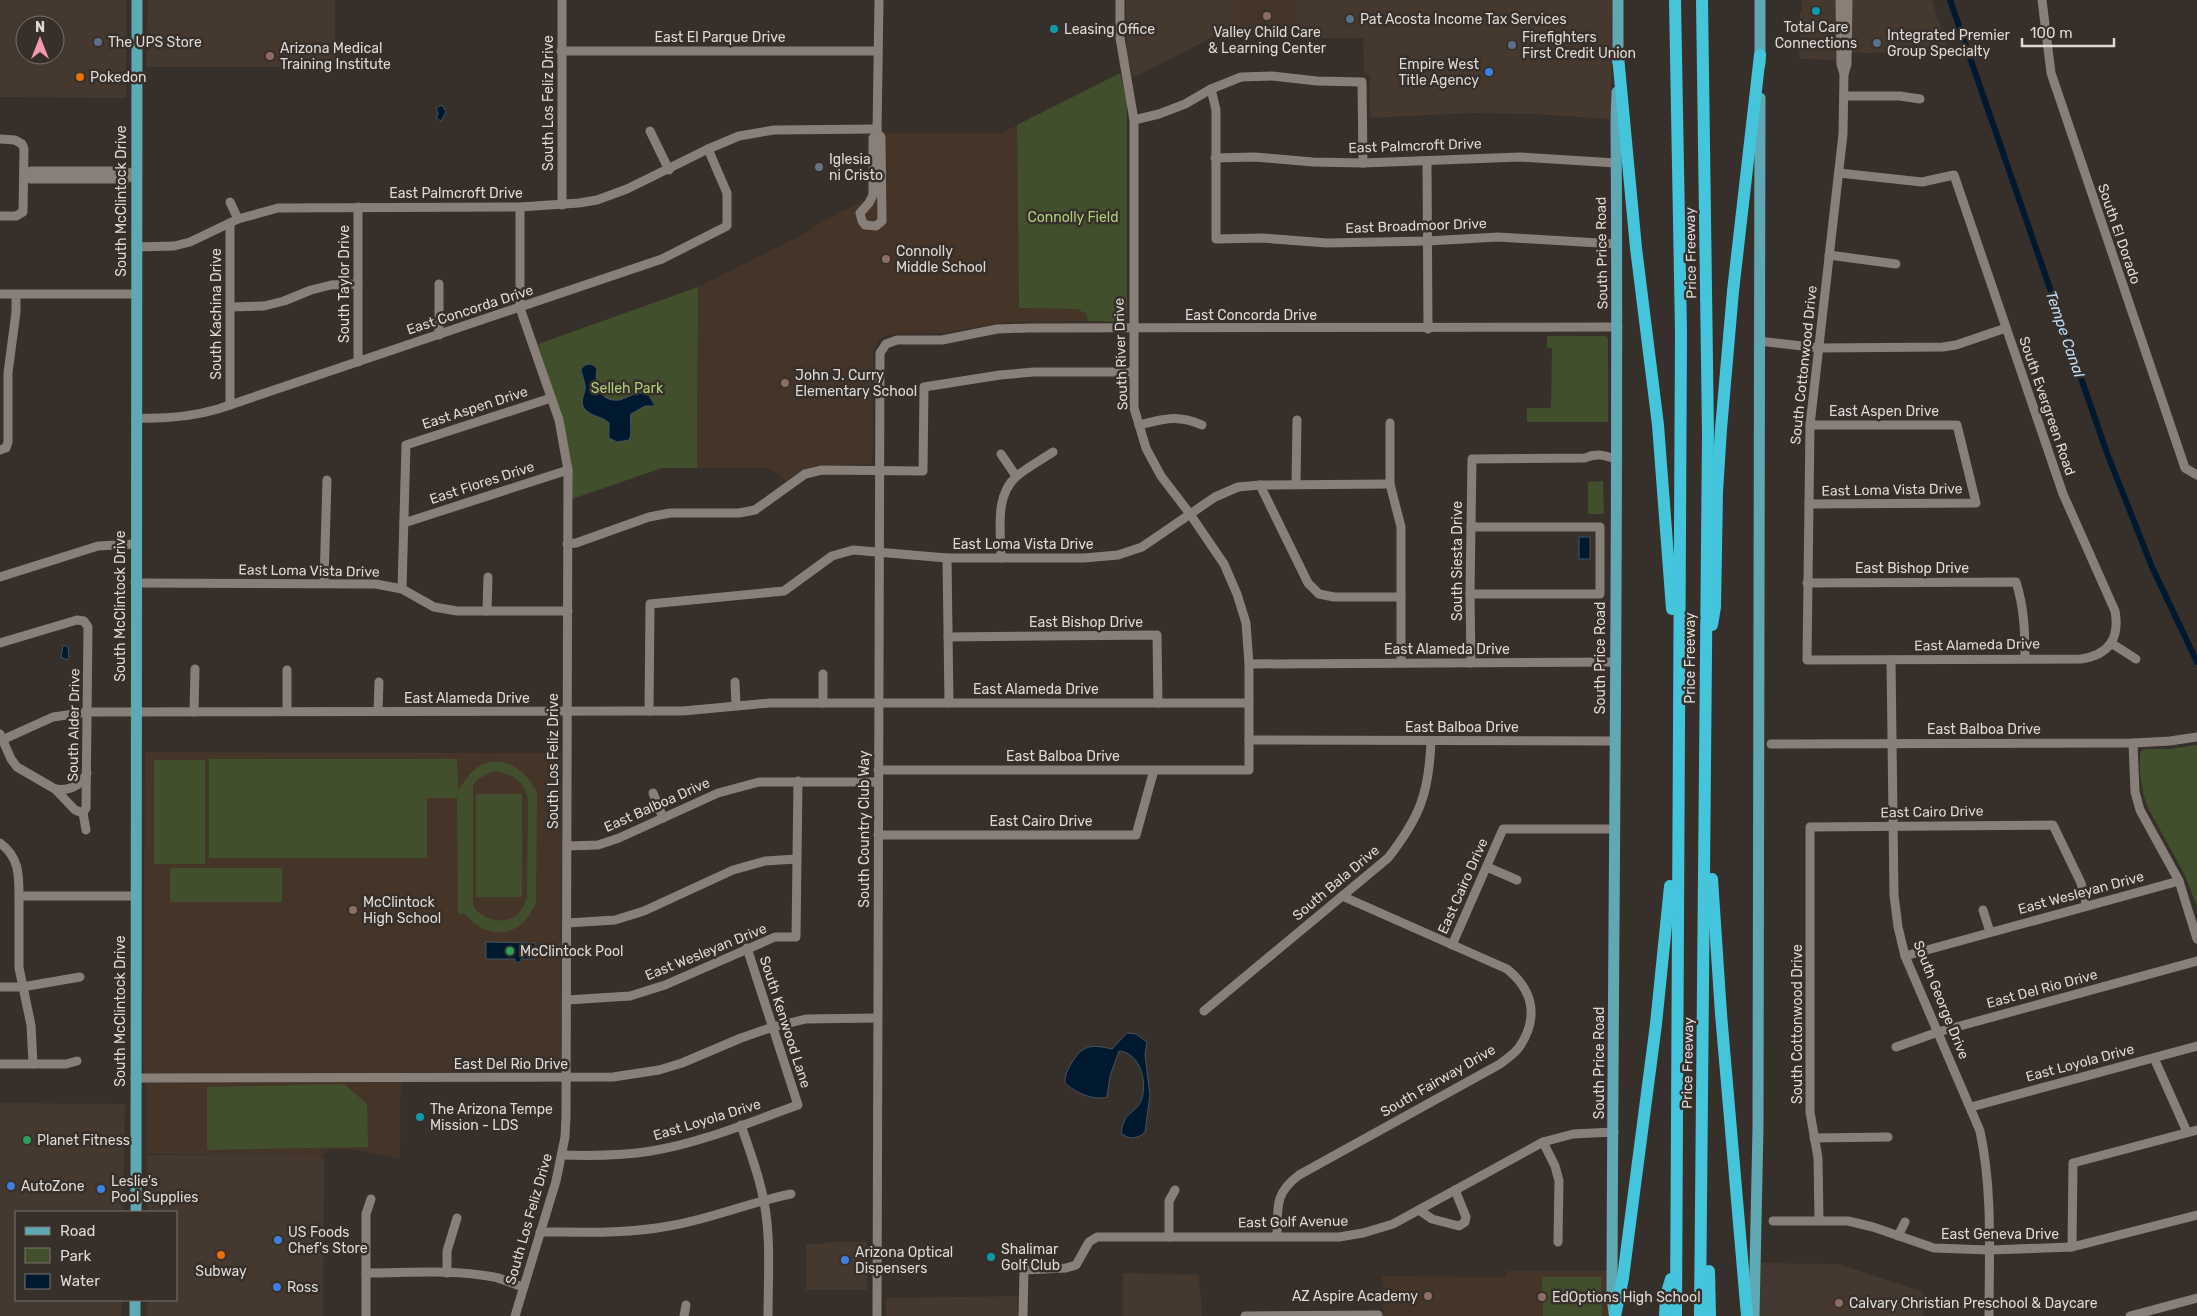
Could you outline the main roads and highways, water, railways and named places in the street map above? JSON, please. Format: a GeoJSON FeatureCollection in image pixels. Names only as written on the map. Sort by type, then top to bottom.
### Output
{"type":"FeatureCollection","features":[{"type":"Feature","properties":{"kind":"highway","name":"Price Freeway"},"geometry":{"type":"LineString","coordinates":[[1675,0],[1681,332],[1676,1316]]}},
{"type":"Feature","properties":{"kind":"highway","name":"Price Freeway"},"geometry":{"type":"LineString","coordinates":[[1700,1316],[1708,434],[1702,0]]}},
{"type":"Feature","properties":{"kind":"highway"},"geometry":{"type":"LineString","coordinates":[[1705,674],[1715,606],[1717,492],[1727,356],[1760,55]]}},
{"type":"Feature","properties":{"kind":"highway"},"geometry":{"type":"LineString","coordinates":[[1618,56],[1636,248],[1658,426],[1666,518],[1668,572],[1678,672]]}},
{"type":"Feature","properties":{"kind":"highway"},"geometry":{"type":"LineString","coordinates":[[1706,817],[1747,1316]]}},
{"type":"Feature","properties":{"kind":"highway"},"geometry":{"type":"LineString","coordinates":[[1614,1316],[1623,1278],[1654,1034],[1677,828]]}},
{"type":"Feature","properties":{"kind":"highway"},"geometry":{"type":"LineString","coordinates":[[1702,1174],[1708,1218],[1710,1316]]}},
{"type":"Feature","properties":{"kind":"highway"},"geometry":{"type":"LineString","coordinates":[[1665,1316],[1666,1296],[1675,1262]]}},
{"type":"Feature","properties":{"kind":"main road","name":"South McClintock Drive"},"geometry":{"type":"LineString","coordinates":[[136,1211],[135,544],[137,0]]}},
{"type":"Feature","properties":{"kind":"main road","name":"South Price Road"},"geometry":{"type":"LineString","coordinates":[[1614,1316],[1612,1296],[1615,459],[1618,327],[1616,163],[1618,0]]}},
{"type":"Feature","properties":{"kind":"main road"},"geometry":{"type":"LineString","coordinates":[[1754,1316],[1758,1108],[1760,0]]}},
{"type":"Feature","properties":{"kind":"main road"},"geometry":{"type":"LineString","coordinates":[[135,1316],[136,1301]]}},
{"type":"Feature","properties":{"kind":"water"},"geometry":{"type":"Polygon","coordinates":[[[442,105],[446,112],[441,121],[436,118],[438,114],[436,108],[442,105]]]}},
{"type":"Feature","properties":{"kind":"water"},"geometry":{"type":"Polygon","coordinates":[[[591,364],[597,368],[597,386],[602,395],[612,400],[619,400],[642,393],[649,396],[655,406],[645,406],[631,414],[631,434],[629,440],[617,442],[609,438],[609,423],[588,412],[583,407],[582,401],[585,387],[581,369],[585,365],[591,364]]]}},
{"type":"Feature","properties":{"kind":"water"},"geometry":{"type":"Polygon","coordinates":[[[1579,537],[1590,537],[1590,559],[1579,559],[1579,537]]]}},
{"type":"Feature","properties":{"kind":"water"},"geometry":{"type":"Polygon","coordinates":[[[63,645],[68,647],[69,657],[67,660],[61,657],[63,645]]]}},
{"type":"Feature","properties":{"kind":"water","name":"McClintock Pool"},"geometry":{"type":"Polygon","coordinates":[[[486,942],[535,943],[535,959],[521,959],[521,962],[515,962],[515,959],[486,959],[486,942]]]}},
{"type":"Feature","properties":{"kind":"water"},"geometry":{"type":"Polygon","coordinates":[[[1127,1033],[1136,1034],[1147,1042],[1145,1055],[1150,1095],[1145,1132],[1133,1138],[1121,1133],[1127,1116],[1138,1106],[1143,1094],[1144,1086],[1141,1070],[1133,1057],[1119,1051],[1110,1076],[1107,1097],[1096,1098],[1084,1095],[1065,1083],[1067,1071],[1079,1053],[1093,1047],[1112,1049],[1127,1033]]]}},
{"type":"Feature","properties":{"kind":"waterway","name":"Tempe Canal"},"geometry":{"type":"LineString","coordinates":[[1950,0],[2107,453],[2152,567],[2197,662]]}},
{"type":"Feature","properties":{"kind":"place","name":"Total Care Connections"},"geometry":{"type":"Point","coordinates":[1816,11]}},
{"type":"Feature","properties":{"kind":"place","name":"Valley Child Care & Learning Center"},"geometry":{"type":"Point","coordinates":[1267,16]}},
{"type":"Feature","properties":{"kind":"place","name":"Pat Acosta Income Tax Services"},"geometry":{"type":"Point","coordinates":[1350,19]}},
{"type":"Feature","properties":{"kind":"place","name":"Leasing Office"},"geometry":{"type":"Point","coordinates":[1054,29]}},
{"type":"Feature","properties":{"kind":"place","name":"The UPS Store"},"geometry":{"type":"Point","coordinates":[98,42]}},
{"type":"Feature","properties":{"kind":"place","name":"Integrated Premier Group Specialty"},"geometry":{"type":"Point","coordinates":[1877,43]}},
{"type":"Feature","properties":{"kind":"place","name":"Firefighters First Credit Union"},"geometry":{"type":"Point","coordinates":[1512,45]}},
{"type":"Feature","properties":{"kind":"place","name":"Arizona Medical Training Institute"},"geometry":{"type":"Point","coordinates":[270,56]}},
{"type":"Feature","properties":{"kind":"place","name":"Empire West Title Agency"},"geometry":{"type":"Point","coordinates":[1489,72]}},
{"type":"Feature","properties":{"kind":"place","name":"Pokedon"},"geometry":{"type":"Point","coordinates":[80,77]}},
{"type":"Feature","properties":{"kind":"place","name":"Iglesia ni Cristo"},"geometry":{"type":"Point","coordinates":[819,167]}},
{"type":"Feature","properties":{"kind":"place","name":"Connolly Middle School"},"geometry":{"type":"Point","coordinates":[886,259]}},
{"type":"Feature","properties":{"kind":"place","name":"John J. Curry Elementary School"},"geometry":{"type":"Point","coordinates":[785,383]}},
{"type":"Feature","properties":{"kind":"place","name":"McClintock High School"},"geometry":{"type":"Point","coordinates":[353,910]}},
{"type":"Feature","properties":{"kind":"place","name":"McClintock Pool"},"geometry":{"type":"Point","coordinates":[510,951]}},
{"type":"Feature","properties":{"kind":"place","name":"The Arizona Tempe Mission - LDS"},"geometry":{"type":"Point","coordinates":[420,1117]}},
{"type":"Feature","properties":{"kind":"place","name":"Planet Fitness"},"geometry":{"type":"Point","coordinates":[27,1140]}},
{"type":"Feature","properties":{"kind":"place","name":"AutoZone"},"geometry":{"type":"Point","coordinates":[11,1186]}},
{"type":"Feature","properties":{"kind":"place","name":"Leslie's Pool Supplies"},"geometry":{"type":"Point","coordinates":[101,1189]}},
{"type":"Feature","properties":{"kind":"place","name":"US Foods Chef's Store"},"geometry":{"type":"Point","coordinates":[278,1240]}},
{"type":"Feature","properties":{"kind":"place","name":"Subway"},"geometry":{"type":"Point","coordinates":[221,1255]}},
{"type":"Feature","properties":{"kind":"place","name":"Shalimar Golf Club"},"geometry":{"type":"Point","coordinates":[991,1257]}},
{"type":"Feature","properties":{"kind":"place","name":"Arizona Optical Dispensers"},"geometry":{"type":"Point","coordinates":[845,1260]}},
{"type":"Feature","properties":{"kind":"place","name":"Ross"},"geometry":{"type":"Point","coordinates":[277,1287]}},
{"type":"Feature","properties":{"kind":"place","name":"AZ Aspire Academy"},"geometry":{"type":"Point","coordinates":[1428,1296]}},
{"type":"Feature","properties":{"kind":"place","name":"EdOptions High School"},"geometry":{"type":"Point","coordinates":[1542,1297]}},
{"type":"Feature","properties":{"kind":"place","name":"Calvary Christian Preschool & Daycare"},"geometry":{"type":"Point","coordinates":[1839,1303]}},
{"type":"Feature","properties":{"kind":"park label","name":"Connolly Field"},"geometry":{"type":"Point","coordinates":[1073,217]}},
{"type":"Feature","properties":{"kind":"park label","name":"Selleh Park"},"geometry":{"type":"Point","coordinates":[627,388]}}]}
